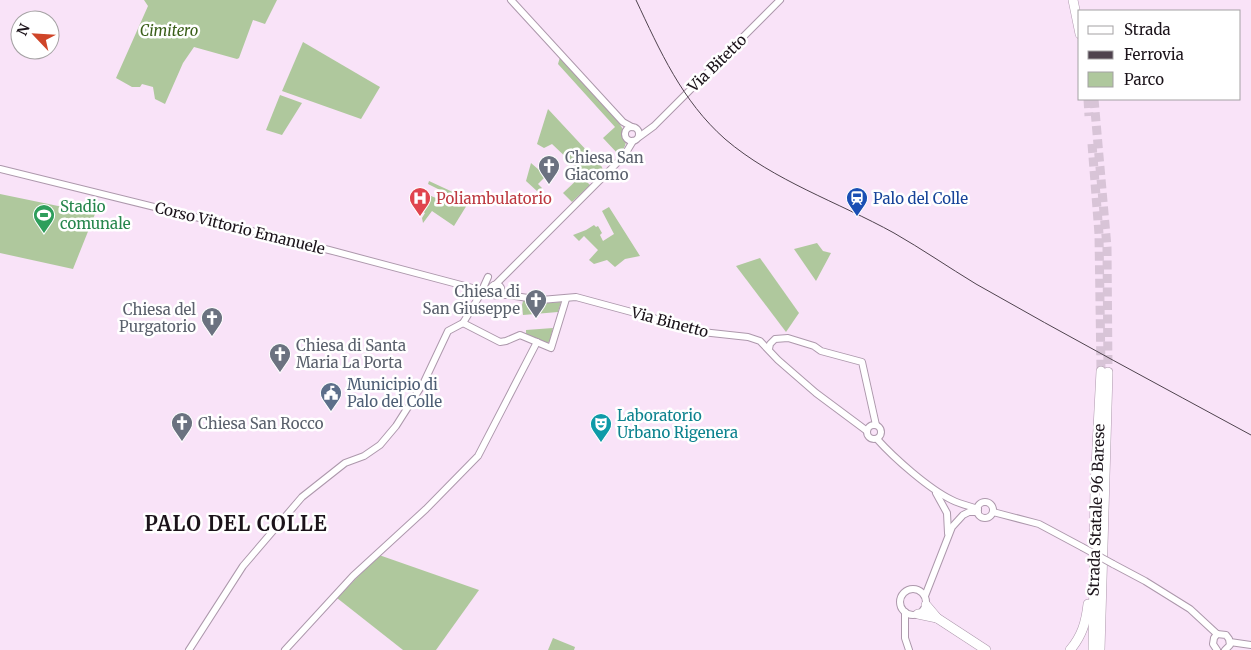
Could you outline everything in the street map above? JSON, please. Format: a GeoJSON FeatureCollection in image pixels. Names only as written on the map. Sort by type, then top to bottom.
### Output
{"type":"FeatureCollection","features":[{"type":"Feature","properties":{"kind":"highway"},"geometry":{"type":"LineString","coordinates":[[1073,0],[1078,24]]}},
{"type":"Feature","properties":{"kind":"highway","name":"Strada Statale 96 Barese"},"geometry":{"type":"LineString","coordinates":[[1093,650],[1093,544],[1104,371],[1100,650]]}},
{"type":"Feature","properties":{"kind":"highway"},"geometry":{"type":"LineString","coordinates":[[1070,650],[1078,641],[1086,621],[1093,544]]}},
{"type":"Feature","properties":{"kind":"highway"},"geometry":{"type":"LineString","coordinates":[[926,600],[937,618]]}},
{"type":"Feature","properties":{"kind":"highway"},"geometry":{"type":"LineString","coordinates":[[916,614],[937,618],[986,650]]}},
{"type":"Feature","properties":{"kind":"street"},"geometry":{"type":"LineString","coordinates":[[496,289],[501,279],[624,156],[639,132],[623,122],[511,0]]}},
{"type":"Feature","properties":{"kind":"street","name":"Via Bitetto"},"geometry":{"type":"LineString","coordinates":[[633,139],[654,126],[780,0]]}},
{"type":"Feature","properties":{"kind":"street"},"geometry":{"type":"LineString","coordinates":[[633,139],[626,136],[632,129],[654,126]]}},
{"type":"Feature","properties":{"kind":"street","name":"Corso Vittorio Emanuele"},"geometry":{"type":"LineString","coordinates":[[0,168],[329,250],[481,291]]}},
{"type":"Feature","properties":{"kind":"street"},"geometry":{"type":"LineString","coordinates":[[189,650],[243,566],[302,497],[345,463],[364,456],[374,449],[396,426],[424,382],[448,331],[463,323],[488,276],[496,289]]}},
{"type":"Feature","properties":{"kind":"street"},"geometry":{"type":"LineString","coordinates":[[481,291],[496,289]]}},
{"type":"Feature","properties":{"kind":"street","name":"Via Binetto"},"geometry":{"type":"LineString","coordinates":[[496,289],[508,295],[541,300],[576,297],[702,332],[748,337],[760,341],[769,349],[770,353],[792,372],[867,432]]}},
{"type":"Feature","properties":{"kind":"street"},"geometry":{"type":"LineString","coordinates":[[463,323],[500,342],[506,342],[520,335],[551,348],[566,299]]}},
{"type":"Feature","properties":{"kind":"street"},"geometry":{"type":"LineString","coordinates":[[769,349],[770,344],[775,339],[788,338],[814,346],[821,351],[862,362],[876,425],[882,431],[881,436],[877,439]]}},
{"type":"Feature","properties":{"kind":"street"},"geometry":{"type":"LineString","coordinates":[[285,650],[353,576],[406,528],[478,456],[537,342]]}},
{"type":"Feature","properties":{"kind":"street"},"geometry":{"type":"LineString","coordinates":[[876,425],[870,426],[867,432],[871,438],[877,439],[888,452],[932,488],[951,500],[978,510]]}},
{"type":"Feature","properties":{"kind":"street"},"geometry":{"type":"LineString","coordinates":[[932,488],[947,513],[949,522],[947,538]]}},
{"type":"Feature","properties":{"kind":"street"},"geometry":{"type":"LineString","coordinates":[[987,502],[991,505],[993,512],[985,518],[980,516],[978,510],[980,504],[987,502]]}},
{"type":"Feature","properties":{"kind":"street"},"geometry":{"type":"LineString","coordinates":[[906,625],[916,614],[924,610],[947,538],[956,521],[969,512],[978,510]]}},
{"type":"Feature","properties":{"kind":"street"},"geometry":{"type":"LineString","coordinates":[[993,512],[1039,524],[1082,546],[1190,608],[1218,634],[1226,635],[1230,642]]}},
{"type":"Feature","properties":{"kind":"street"},"geometry":{"type":"LineString","coordinates":[[909,650],[905,638],[905,612],[900,602],[903,594],[910,589],[917,589],[926,585],[936,571]]}},
{"type":"Feature","properties":{"kind":"street"},"geometry":{"type":"LineString","coordinates":[[917,589],[926,600]]}},
{"type":"Feature","properties":{"kind":"street"},"geometry":{"type":"LineString","coordinates":[[905,612],[916,614]]}},
{"type":"Feature","properties":{"kind":"street"},"geometry":{"type":"LineString","coordinates":[[1217,650],[1212,644],[1218,634]]}},
{"type":"Feature","properties":{"kind":"street"},"geometry":{"type":"LineString","coordinates":[[1230,642],[1251,645]]}},
{"type":"Feature","properties":{"kind":"street"},"geometry":{"type":"LineString","coordinates":[[1225,650],[1230,642]]}},
{"type":"Feature","properties":{"kind":"green space","name":"Cimitero"},"geometry":{"type":"Polygon","coordinates":[[[144,0],[277,0],[265,24],[253,20],[239,58],[194,47],[183,63],[165,104],[155,99],[153,87],[142,84],[140,87],[132,87],[116,78],[148,6],[144,0]]]}},
{"type":"Feature","properties":{"kind":"green space"},"geometry":{"type":"Polygon","coordinates":[[[303,42],[380,87],[361,119],[282,91],[303,42]]]}},
{"type":"Feature","properties":{"kind":"green space"},"geometry":{"type":"Polygon","coordinates":[[[560,57],[586,83],[621,126],[625,134],[626,143],[619,155],[603,138],[615,127],[558,64],[560,57]]]}},
{"type":"Feature","properties":{"kind":"green space"},"geometry":{"type":"Polygon","coordinates":[[[280,95],[302,103],[282,135],[266,130],[280,95]]]}},
{"type":"Feature","properties":{"kind":"green space"},"geometry":{"type":"Polygon","coordinates":[[[548,109],[602,167],[603,172],[592,182],[552,144],[544,148],[537,144],[548,109]]]}},
{"type":"Feature","properties":{"kind":"green space"},"geometry":{"type":"Polygon","coordinates":[[[531,163],[546,176],[538,184],[542,188],[538,192],[526,181],[531,163]]]}},
{"type":"Feature","properties":{"kind":"green space"},"geometry":{"type":"Polygon","coordinates":[[[581,176],[590,185],[572,202],[563,193],[581,176]]]}},
{"type":"Feature","properties":{"kind":"green space"},"geometry":{"type":"Polygon","coordinates":[[[429,181],[470,200],[454,226],[432,211],[423,223],[422,218],[425,213],[419,208],[426,194],[436,198],[440,190],[428,184],[429,181]]]}},
{"type":"Feature","properties":{"kind":"green space","name":"Stadio comunale"},"geometry":{"type":"Polygon","coordinates":[[[0,194],[63,207],[65,199],[71,204],[81,206],[81,211],[95,214],[73,269],[0,253],[0,194]]]}},
{"type":"Feature","properties":{"kind":"green space"},"geometry":{"type":"Polygon","coordinates":[[[609,207],[640,256],[625,259],[615,267],[607,260],[594,264],[589,260],[598,250],[584,236],[579,241],[573,235],[594,225],[598,226],[602,233],[600,235],[603,241],[614,234],[602,211],[609,207]]]}},
{"type":"Feature","properties":{"kind":"green space"},"geometry":{"type":"Polygon","coordinates":[[[817,243],[823,251],[831,253],[816,281],[794,249],[817,243]]]}},
{"type":"Feature","properties":{"kind":"green space"},"geometry":{"type":"Polygon","coordinates":[[[760,258],[799,313],[786,332],[736,266],[760,258]]]}},
{"type":"Feature","properties":{"kind":"green space"},"geometry":{"type":"Polygon","coordinates":[[[523,301],[561,302],[558,312],[523,315],[523,301]]]}},
{"type":"Feature","properties":{"kind":"green space"},"geometry":{"type":"Polygon","coordinates":[[[553,328],[548,343],[526,334],[526,330],[553,328]]]}},
{"type":"Feature","properties":{"kind":"green space"},"geometry":{"type":"Polygon","coordinates":[[[379,555],[479,590],[436,650],[403,650],[337,598],[379,555]]]}},
{"type":"Feature","properties":{"kind":"green space"},"geometry":{"type":"Polygon","coordinates":[[[553,638],[575,647],[574,650],[548,650],[553,638]]]}},
{"type":"Feature","properties":{"kind":"tunnel"},"geometry":{"type":"LineString","coordinates":[[1088,100],[1089,116]]}},
{"type":"Feature","properties":{"kind":"tunnel"},"geometry":{"type":"LineString","coordinates":[[1094,100],[1107,247],[1108,372]]}},
{"type":"Feature","properties":{"kind":"tunnel"},"geometry":{"type":"LineString","coordinates":[[1092,144],[1099,234],[1101,371]]}},
{"type":"Feature","properties":{"kind":"railway"},"geometry":{"type":"LineString","coordinates":[[636,0],[663,56],[684,92],[710,124],[744,154],[785,179],[894,233],[976,284],[1251,435]]}},
{"type":"Feature","properties":{"kind":"place","name":"Chiesa San Giacomo"},"geometry":{"type":"Point","coordinates":[549,185]}},
{"type":"Feature","properties":{"kind":"place","name":"Poliambulatorio"},"geometry":{"type":"Point","coordinates":[420,217]}},
{"type":"Feature","properties":{"kind":"place","name":"Palo del Colle"},"geometry":{"type":"Point","coordinates":[857,217]}},
{"type":"Feature","properties":{"kind":"place","name":"Stadio comunale"},"geometry":{"type":"Point","coordinates":[44,234]}},
{"type":"Feature","properties":{"kind":"place","name":"Chiesa di San Giuseppe"},"geometry":{"type":"Point","coordinates":[536,319]}},
{"type":"Feature","properties":{"kind":"place","name":"Chiesa del Purgatorio"},"geometry":{"type":"Point","coordinates":[212,337]}},
{"type":"Feature","properties":{"kind":"place","name":"Chiesa di Santa Maria La Porta"},"geometry":{"type":"Point","coordinates":[280,373]}},
{"type":"Feature","properties":{"kind":"place","name":"Municipio di Palo del Colle"},"geometry":{"type":"Point","coordinates":[331,412]}},
{"type":"Feature","properties":{"kind":"place","name":"Chiesa San Rocco"},"geometry":{"type":"Point","coordinates":[182,442]}},
{"type":"Feature","properties":{"kind":"place","name":"Laboratorio Urbano Rigenera"},"geometry":{"type":"Point","coordinates":[601,443]}},
{"type":"Feature","properties":{"kind":"district","name":"PALO DEL COLLE"},"geometry":{"type":"Point","coordinates":[236,523]}}]}
